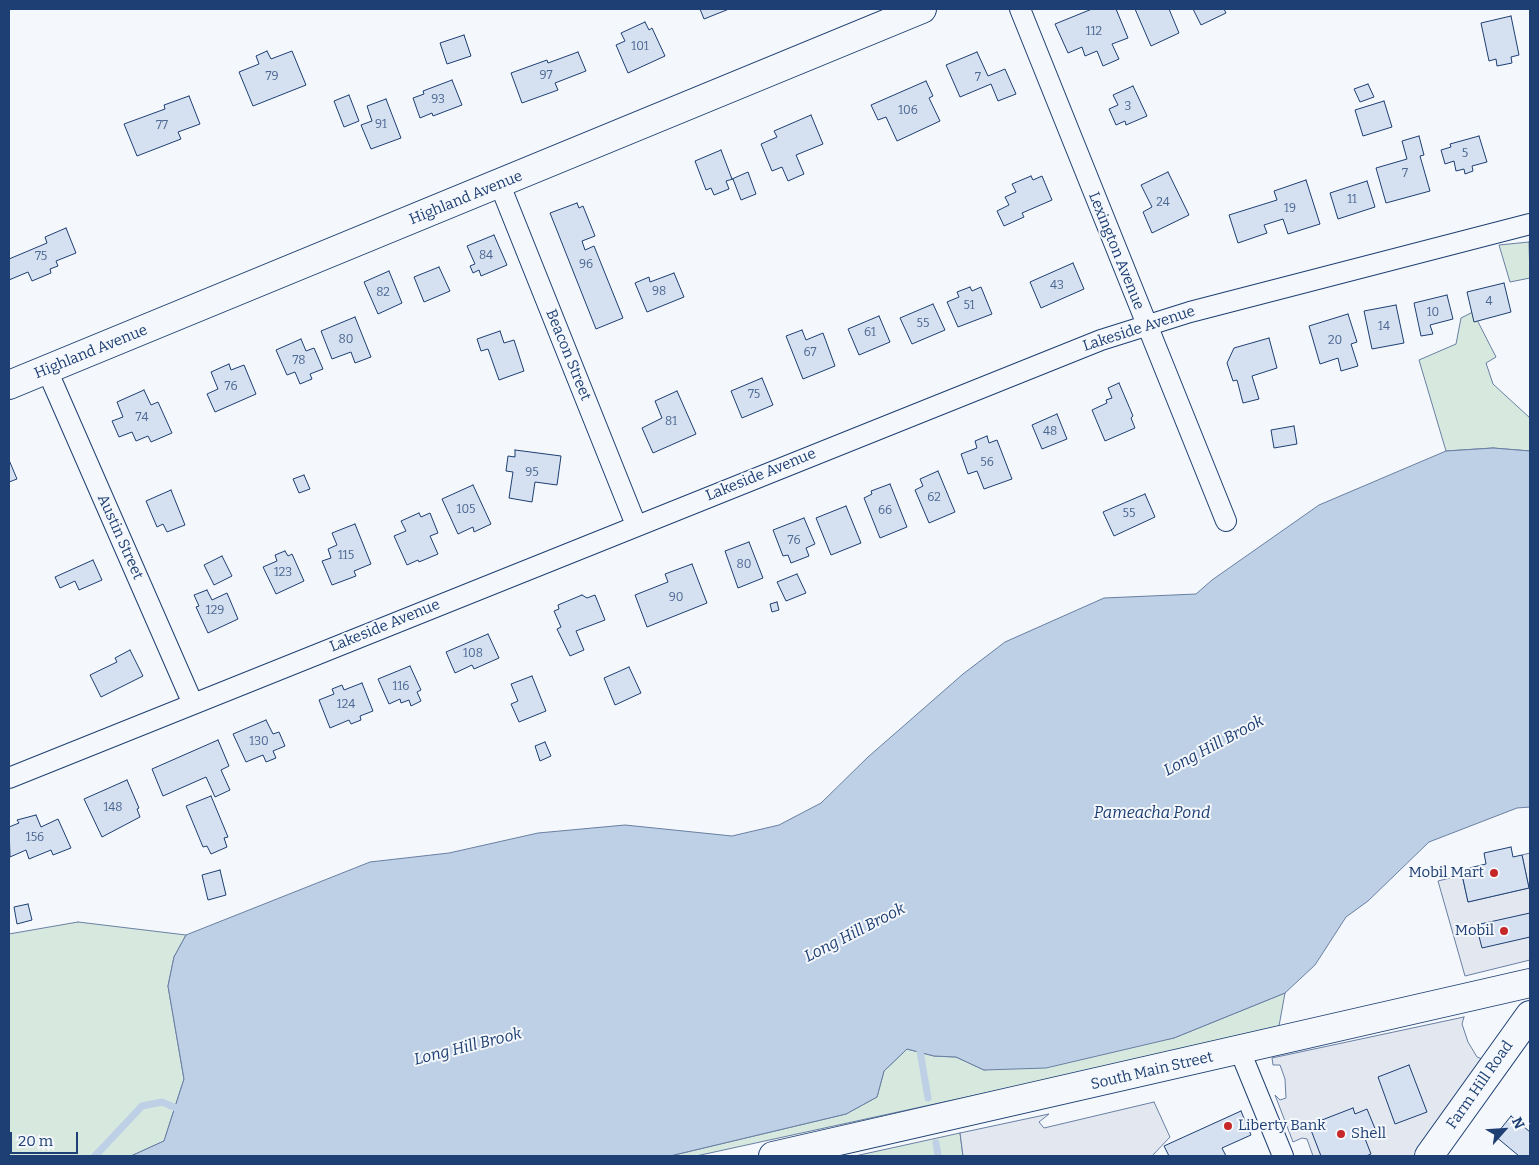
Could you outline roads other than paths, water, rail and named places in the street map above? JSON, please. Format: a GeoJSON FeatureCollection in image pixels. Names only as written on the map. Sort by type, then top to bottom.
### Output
{"type":"FeatureCollection","features":[{"type":"Feature","properties":{"kind":"street","name":"Highland Avenue"},"geometry":{"type":"LineString","coordinates":[[9,385],[500,185],[922,9]]}},
{"type":"Feature","properties":{"kind":"street","name":"Lexington Avenue"},"geometry":{"type":"LineString","coordinates":[[1020,9],[1226,521]]}},
{"type":"Feature","properties":{"kind":"street","name":"Beacon Street"},"geometry":{"type":"LineString","coordinates":[[500,185],[636,525]]}},
{"type":"Feature","properties":{"kind":"street","name":"Lakeside Avenue"},"geometry":{"type":"LineString","coordinates":[[9,778],[1101,340],[1146,324],[1530,224]]}},
{"type":"Feature","properties":{"kind":"street","name":"Austin Street"},"geometry":{"type":"LineString","coordinates":[[47,370],[193,704]]}},
{"type":"Feature","properties":{"kind":"street","name":"South Main Street"},"geometry":{"type":"LineString","coordinates":[[773,1156],[1240,1051],[1530,983]]}},
{"type":"Feature","properties":{"kind":"street","name":"Farm Hill Road"},"geometry":{"type":"LineString","coordinates":[[1429,1156],[1530,1015]]}},
{"type":"Feature","properties":{"kind":"street"},"geometry":{"type":"LineString","coordinates":[[1240,1051],[1283,1156]]}},
{"type":"Feature","properties":{"kind":"water","name":"Pameacha Pond"},"geometry":{"type":"Polygon","coordinates":[[[1493,448],[1530,451],[1530,807],[1517,808],[1429,842],[1368,901],[1346,917],[1315,965],[1285,993],[1174,1038],[1046,1068],[984,1070],[956,1057],[934,1056],[907,1049],[884,1071],[877,1097],[846,1114],[670,1156],[131,1156],[164,1141],[184,1079],[168,986],[174,957],[186,935],[370,862],[449,853],[538,833],[625,825],[732,836],[779,825],[821,803],[868,757],[963,674],[1005,642],[1104,598],[1196,594],[1212,580],[1319,505],[1446,451],[1493,448]]]}},
{"type":"Feature","properties":{"kind":"waterway"},"geometry":{"type":"LineString","coordinates":[[919,1045],[928,1098]]}},
{"type":"Feature","properties":{"kind":"waterway","name":"Long Hill Brook"},"geometry":{"type":"LineString","coordinates":[[95,1156],[142,1106],[162,1102],[183,1111]]}},
{"type":"Feature","properties":{"kind":"waterway"},"geometry":{"type":"LineString","coordinates":[[936,1143],[938,1156]]}},
{"type":"Feature","properties":{"kind":"place","name":"Mobil Mart"},"geometry":{"type":"Point","coordinates":[1494,873]}},
{"type":"Feature","properties":{"kind":"place","name":"Mobil"},"geometry":{"type":"Point","coordinates":[1504,931]}},
{"type":"Feature","properties":{"kind":"place","name":"Liberty Bank"},"geometry":{"type":"Point","coordinates":[1228,1126]}},
{"type":"Feature","properties":{"kind":"place","name":"Shell"},"geometry":{"type":"Point","coordinates":[1341,1134]}}]}
